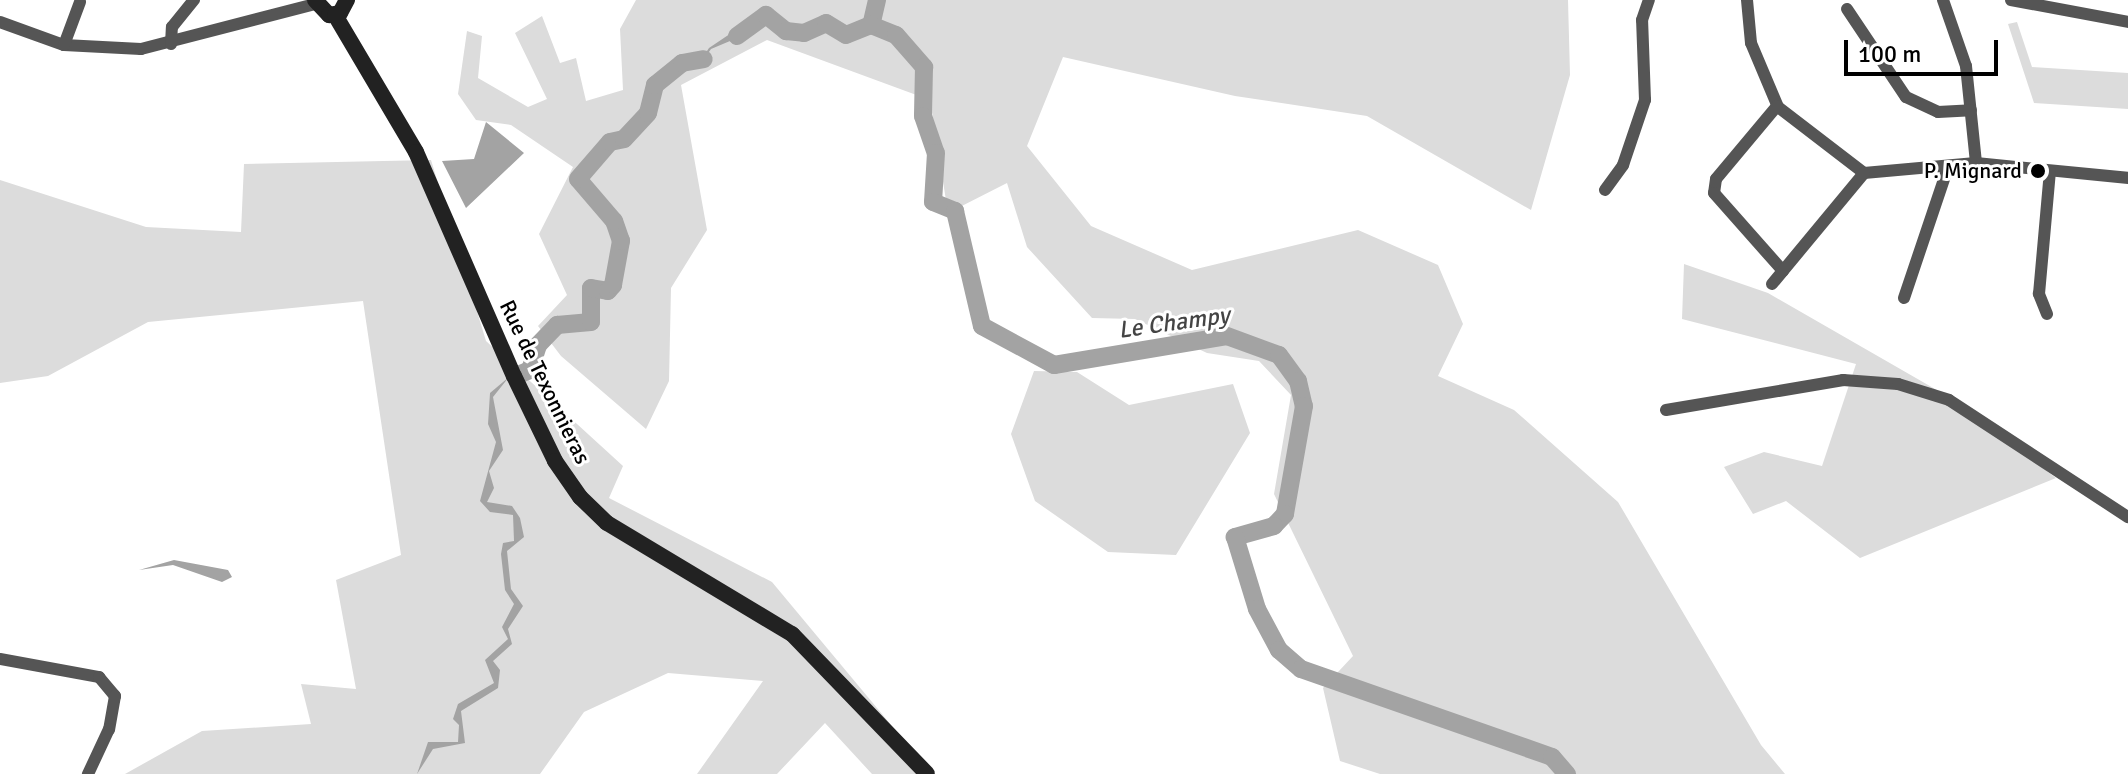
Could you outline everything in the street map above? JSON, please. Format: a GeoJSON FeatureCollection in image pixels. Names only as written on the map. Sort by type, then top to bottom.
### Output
{"type":"FeatureCollection","features":[{"type":"Feature","properties":{"kind":"main road"},"geometry":{"type":"LineString","coordinates":[[315,2],[335,15],[347,0]]}},
{"type":"Feature","properties":{"kind":"main road","name":"Rue de Texonnieras"},"geometry":{"type":"LineString","coordinates":[[335,15],[416,152],[535,418],[580,497],[607,523],[792,634],[927,774]]}},
{"type":"Feature","properties":{"kind":"street"},"geometry":{"type":"LineString","coordinates":[[171,44],[172,27],[194,0]]}},
{"type":"Feature","properties":{"kind":"street"},"geometry":{"type":"LineString","coordinates":[[1605,190],[1623,165],[1645,100],[1642,20],[1649,0]]}},
{"type":"Feature","properties":{"kind":"street"},"geometry":{"type":"LineString","coordinates":[[1747,0],[1751,43],[1777,106],[1864,173],[1947,170],[1976,163],[2128,178]]}},
{"type":"Feature","properties":{"kind":"street"},"geometry":{"type":"LineString","coordinates":[[1943,0],[1966,66],[1976,163]]}},
{"type":"Feature","properties":{"kind":"street"},"geometry":{"type":"LineString","coordinates":[[2011,0],[2128,22]]}},
{"type":"Feature","properties":{"kind":"street"},"geometry":{"type":"LineString","coordinates":[[64,45],[80,2]]}},
{"type":"Feature","properties":{"kind":"street"},"geometry":{"type":"LineString","coordinates":[[0,22],[64,45],[118,50],[171,44],[315,2]]}},
{"type":"Feature","properties":{"kind":"street"},"geometry":{"type":"LineString","coordinates":[[1847,9],[1906,97],[1938,112],[1971,110]]}},
{"type":"Feature","properties":{"kind":"street"},"geometry":{"type":"LineString","coordinates":[[1777,106],[1716,179],[1714,193],[1783,271]]}},
{"type":"Feature","properties":{"kind":"street"},"geometry":{"type":"LineString","coordinates":[[1904,298],[1947,170]]}},
{"type":"Feature","properties":{"kind":"street"},"geometry":{"type":"LineString","coordinates":[[2047,314],[2039,294],[2050,171]]}},
{"type":"Feature","properties":{"kind":"street"},"geometry":{"type":"LineString","coordinates":[[1772,284],[1864,173]]}},
{"type":"Feature","properties":{"kind":"street"},"geometry":{"type":"LineString","coordinates":[[1666,410],[1843,380],[1898,384],[1949,400],[2128,517]]}},
{"type":"Feature","properties":{"kind":"street"},"geometry":{"type":"LineString","coordinates":[[0,659],[99,677],[115,696],[109,729],[88,774]]}},
{"type":"Feature","properties":{"kind":"shaded area"},"geometry":{"type":"Polygon","coordinates":[[[636,0],[1568,0],[1570,75],[1531,210],[1367,116],[1235,96],[1063,57],[1027,146],[1091,226],[1192,270],[1358,230],[1438,265],[1463,324],[1438,376],[1514,410],[1618,502],[1761,745],[1785,774],[1380,774],[1340,761],[1323,688],[1353,656],[1274,494],[1291,395],[1259,361],[1207,353],[1135,319],[1092,318],[1027,247],[1007,183],[948,213],[930,100],[767,40],[681,85],[707,230],[671,288],[669,381],[646,429],[561,356],[538,326],[567,295],[539,234],[573,167],[511,125],[476,120],[458,94],[467,31],[482,36],[478,78],[528,107],[547,99],[515,33],[542,16],[560,63],[576,58],[586,101],[623,90],[620,29],[636,0]]]}},
{"type":"Feature","properties":{"kind":"shaded area"},"geometry":{"type":"Polygon","coordinates":[[[874,0],[877,0],[871,25],[846,35],[826,23],[804,33],[786,31],[765,16],[730,41],[711,49],[702,62],[682,63],[655,85],[648,113],[624,139],[609,142],[592,168],[579,179],[614,221],[621,241],[613,285],[608,291],[591,288],[594,317],[591,322],[557,325],[538,345],[536,361],[524,373],[533,348],[555,321],[591,316],[587,286],[609,284],[618,244],[612,224],[574,177],[586,173],[606,140],[620,138],[640,119],[652,85],[680,62],[701,60],[709,48],[758,15],[768,14],[793,30],[831,20],[846,32],[867,21],[874,0]]]}},
{"type":"Feature","properties":{"kind":"shaded area"},"geometry":{"type":"Polygon","coordinates":[[[2017,22],[2032,67],[2128,73],[2128,109],[2034,103],[2008,24],[2017,22]]]}},
{"type":"Feature","properties":{"kind":"shaded area"},"geometry":{"type":"Polygon","coordinates":[[[486,122],[524,153],[466,208],[442,161],[474,159],[486,122]]]}},
{"type":"Feature","properties":{"kind":"shaded area"},"geometry":{"type":"Polygon","coordinates":[[[431,160],[486,341],[623,466],[609,498],[772,582],[932,774],[872,774],[825,723],[777,774],[697,774],[763,681],[668,673],[584,712],[540,774],[125,774],[202,731],[311,724],[301,684],[356,689],[336,580],[401,555],[363,301],[148,322],[48,376],[0,383],[0,180],[146,227],[241,232],[244,164],[431,160]]]}},
{"type":"Feature","properties":{"kind":"shaded area"},"geometry":{"type":"Polygon","coordinates":[[[1684,264],[1768,293],[1942,393],[2056,478],[1860,558],[1786,501],[1753,514],[1724,467],[1764,452],[1822,466],[1856,364],[1682,319],[1684,264]]]}},
{"type":"Feature","properties":{"kind":"shaded area"},"geometry":{"type":"Polygon","coordinates":[[[1034,371],[1077,372],[1129,405],[1233,384],[1250,433],[1176,555],[1108,552],[1035,501],[1011,434],[1034,371]]]}},
{"type":"Feature","properties":{"kind":"shaded area"},"geometry":{"type":"Polygon","coordinates":[[[509,377],[493,397],[503,450],[489,471],[494,488],[487,502],[512,506],[520,518],[524,537],[507,551],[511,589],[523,606],[508,629],[512,644],[493,661],[500,670],[498,688],[461,711],[465,743],[433,749],[417,774],[428,742],[458,742],[459,725],[453,719],[458,704],[494,683],[485,660],[508,639],[502,627],[514,604],[505,590],[501,554],[503,543],[514,541],[513,515],[490,512],[480,501],[496,442],[488,424],[490,393],[509,377]]]}},
{"type":"Feature","properties":{"kind":"shaded area"},"geometry":{"type":"Polygon","coordinates":[[[174,560],[228,570],[232,577],[222,582],[173,565],[139,570],[174,560]]]}},
{"type":"Feature","properties":{"kind":"waterway","name":"Le Champy"},"geometry":{"type":"LineString","coordinates":[[877,0],[871,25],[896,35],[924,67],[923,116],[936,153],[933,202],[955,211],[982,326],[1054,365],[1227,336],[1279,355],[1298,381],[1304,406],[1285,514],[1274,526],[1235,537],[1257,609],[1279,650],[1301,669],[1552,757],[1567,774]]}},
{"type":"Feature","properties":{"kind":"waterway"},"geometry":{"type":"LineString","coordinates":[[737,36],[766,15],[786,31],[804,33],[826,23],[846,35],[871,25]]}},
{"type":"Feature","properties":{"kind":"waterway"},"geometry":{"type":"LineString","coordinates":[[518,375],[530,370],[538,345],[557,325],[591,322],[591,288],[608,291],[613,285],[621,241],[614,221],[578,179],[610,142],[624,139],[648,113],[655,85],[682,63],[704,59]]}},
{"type":"Feature","properties":{"kind":"place","name":"P. Mignard"},"geometry":{"type":"Point","coordinates":[2038,171]}}]}
